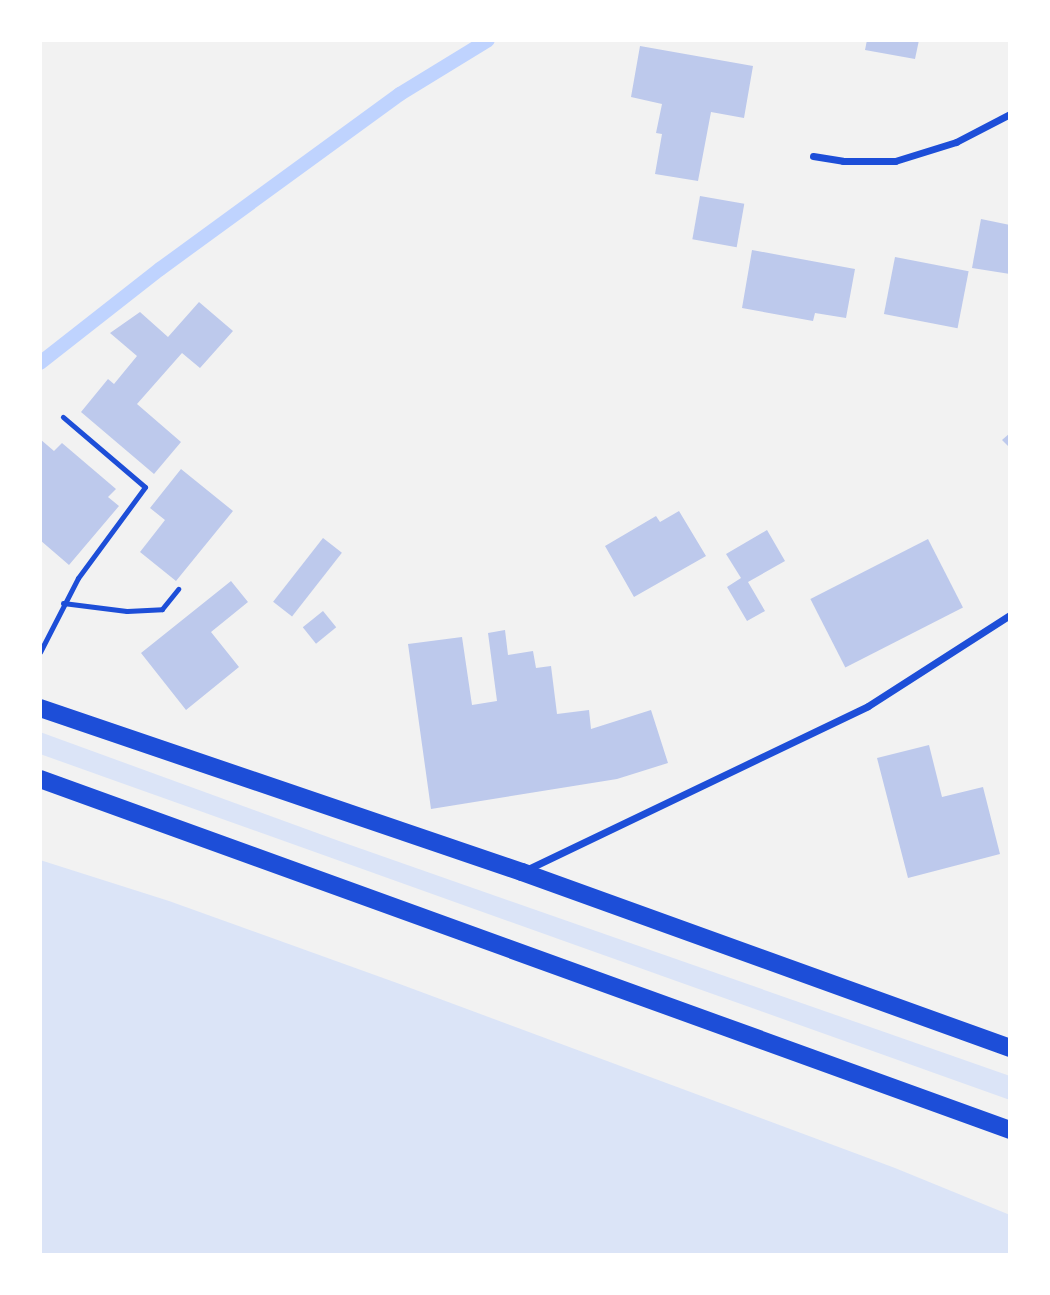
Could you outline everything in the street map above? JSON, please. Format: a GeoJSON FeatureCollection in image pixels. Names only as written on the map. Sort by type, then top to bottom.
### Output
{"type":"FeatureCollection","features":[{"type":"Feature","properties":{"kind":"main road"},"geometry":{"type":"LineString","coordinates":[[40,708],[522,872],[1010,1048]]}},
{"type":"Feature","properties":{"kind":"main road"},"geometry":{"type":"LineString","coordinates":[[40,779],[1010,1130]]}},
{"type":"Feature","properties":{"kind":"street"},"geometry":{"type":"LineString","coordinates":[[813,156],[843,161],[895,161],[956,142],[1010,114]]}},
{"type":"Feature","properties":{"kind":"street"},"geometry":{"type":"LineString","coordinates":[[522,872],[868,706],[1010,615]]}},
{"type":"Feature","properties":{"kind":"lane"},"geometry":{"type":"LineString","coordinates":[[40,652],[55,628],[63,603],[78,578],[145,487],[63,417]]}},
{"type":"Feature","properties":{"kind":"lane"},"geometry":{"type":"LineString","coordinates":[[63,603],[127,611],[162,609],[178,589]]}},
{"type":"Feature","properties":{"kind":"shaded area"},"geometry":{"type":"Polygon","coordinates":[[[40,732],[339,841],[1010,1076],[1010,1100],[40,754],[40,732]]]}},
{"type":"Feature","properties":{"kind":"shaded area"},"geometry":{"type":"Polygon","coordinates":[[[40,860],[169,901],[397,983],[895,1168],[1010,1215],[1010,1255],[40,1255],[40,860]]]}},
{"type":"Feature","properties":{"kind":"building"},"geometry":{"type":"Polygon","coordinates":[[[867,40],[919,40],[915,59],[865,50],[867,40]]]}},
{"type":"Feature","properties":{"kind":"building"},"geometry":{"type":"Polygon","coordinates":[[[640,46],[753,66],[744,118],[711,112],[698,181],[655,174],[662,134],[656,133],[662,104],[631,97],[640,46]]]}},
{"type":"Feature","properties":{"kind":"building"},"geometry":{"type":"Polygon","coordinates":[[[700,196],[744,204],[737,247],[692,239],[700,196]]]}},
{"type":"Feature","properties":{"kind":"building"},"geometry":{"type":"Polygon","coordinates":[[[981,219],[1010,225],[1010,274],[972,268],[981,219]]]}},
{"type":"Feature","properties":{"kind":"building"},"geometry":{"type":"Polygon","coordinates":[[[752,250],[855,269],[846,318],[815,313],[813,321],[742,308],[752,250]]]}},
{"type":"Feature","properties":{"kind":"building"},"geometry":{"type":"Polygon","coordinates":[[[895,257],[969,271],[958,328],[884,314],[895,257]]]}},
{"type":"Feature","properties":{"kind":"building"},"geometry":{"type":"Polygon","coordinates":[[[199,302],[233,331],[200,368],[182,353],[137,404],[181,442],[154,474],[81,412],[108,379],[114,384],[137,356],[110,333],[140,312],[168,337],[199,302]]]}},
{"type":"Feature","properties":{"kind":"building"},"geometry":{"type":"Polygon","coordinates":[[[1010,433],[1010,448],[1002,440],[1010,433]]]}},
{"type":"Feature","properties":{"kind":"building"},"geometry":{"type":"Polygon","coordinates":[[[40,439],[54,451],[62,443],[116,489],[108,497],[119,506],[69,565],[40,540],[40,439]]]}},
{"type":"Feature","properties":{"kind":"building"},"geometry":{"type":"Polygon","coordinates":[[[181,469],[233,511],[176,581],[140,552],[165,520],[150,508],[181,469]]]}},
{"type":"Feature","properties":{"kind":"building"},"geometry":{"type":"Polygon","coordinates":[[[679,511],[706,556],[634,597],[605,546],[656,516],[660,522],[679,511]]]}},
{"type":"Feature","properties":{"kind":"building"},"geometry":{"type":"Polygon","coordinates":[[[767,530],[785,561],[748,582],[765,611],[747,621],[727,587],[741,578],[726,554],[767,530]]]}},
{"type":"Feature","properties":{"kind":"building"},"geometry":{"type":"Polygon","coordinates":[[[323,538],[342,553],[292,617],[273,602],[323,538]]]}},
{"type":"Feature","properties":{"kind":"building"},"geometry":{"type":"Polygon","coordinates":[[[928,539],[963,608],[845,668],[810,599],[928,539]]]}},
{"type":"Feature","properties":{"kind":"building"},"geometry":{"type":"Polygon","coordinates":[[[231,581],[248,602],[211,632],[239,667],[186,710],[141,653],[231,581]]]}},
{"type":"Feature","properties":{"kind":"building"},"geometry":{"type":"Polygon","coordinates":[[[323,611],[336,627],[316,644],[303,627],[323,611]]]}},
{"type":"Feature","properties":{"kind":"building"},"geometry":{"type":"Polygon","coordinates":[[[505,630],[508,655],[533,651],[536,668],[551,666],[557,714],[589,710],[591,729],[651,710],[668,763],[617,779],[431,809],[408,644],[462,637],[472,705],[497,701],[488,633],[505,630]]]}},
{"type":"Feature","properties":{"kind":"building"},"geometry":{"type":"Polygon","coordinates":[[[929,745],[942,797],[983,787],[1000,854],[908,878],[877,758],[929,745]]]}},
{"type":"Feature","properties":{"kind":"waterway"},"geometry":{"type":"LineString","coordinates":[[40,363],[160,269],[400,94],[488,40]]}}]}
